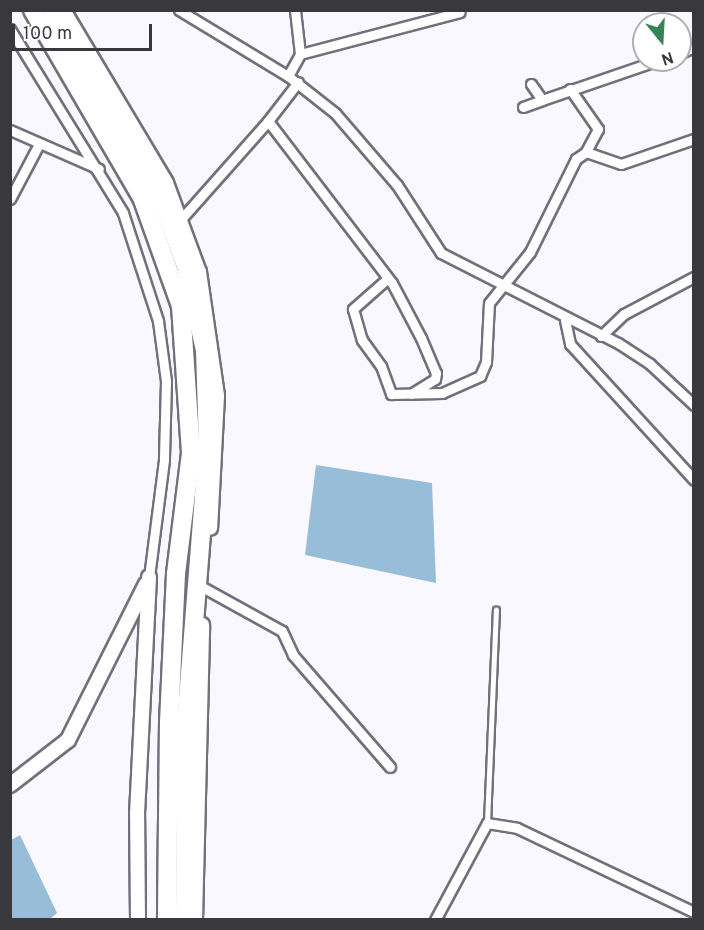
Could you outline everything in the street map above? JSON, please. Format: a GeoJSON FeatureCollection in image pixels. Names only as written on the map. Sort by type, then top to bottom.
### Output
{"type":"FeatureCollection","features":[{"type":"Feature","properties":{"kind":"highway"},"geometry":{"type":"LineString","coordinates":[[33,10],[142,197],[181,306],[191,416],[177,574],[165,791],[167,920]]}},
{"type":"Feature","properties":{"kind":"highway"},"geometry":{"type":"LineString","coordinates":[[53,10],[163,204],[187,269],[205,350],[209,424],[186,723],[185,920]]}},
{"type":"Feature","properties":{"kind":"street"},"geometry":{"type":"LineString","coordinates":[[63,10],[128,115],[182,218],[211,324],[218,396],[204,588],[195,920]]}},
{"type":"Feature","properties":{"kind":"street"},"geometry":{"type":"LineString","coordinates":[[179,10],[298,82],[335,113],[397,185],[441,254],[565,320],[601,336],[650,364],[693,405]]}},
{"type":"Feature","properties":{"kind":"street"},"geometry":{"type":"LineString","coordinates":[[288,76],[300,54],[295,10]]}},
{"type":"Feature","properties":{"kind":"street"},"geometry":{"type":"LineString","coordinates":[[300,54],[460,12]]}},
{"type":"Feature","properties":{"kind":"street"},"geometry":{"type":"LineString","coordinates":[[10,29],[99,169],[123,213],[146,276],[166,381],[164,460],[149,577],[137,814],[138,920]]}},
{"type":"Feature","properties":{"kind":"street"},"geometry":{"type":"LineString","coordinates":[[523,107],[632,69]]}},
{"type":"Feature","properties":{"kind":"street"},"geometry":{"type":"LineString","coordinates":[[182,218],[268,121],[298,82]]}},
{"type":"Feature","properties":{"kind":"street"},"geometry":{"type":"LineString","coordinates":[[531,84],[542,100]]}},
{"type":"Feature","properties":{"kind":"street"},"geometry":{"type":"LineString","coordinates":[[388,278],[360,298],[353,309],[355,323],[391,394],[442,393],[480,376],[486,362],[484,324],[500,285],[530,252],[576,159],[586,152],[598,129],[570,89]]}},
{"type":"Feature","properties":{"kind":"street"},"geometry":{"type":"LineString","coordinates":[[268,121],[388,278],[436,372],[435,379],[409,395]]}},
{"type":"Feature","properties":{"kind":"street"},"geometry":{"type":"LineString","coordinates":[[10,130],[38,146],[99,169]]}},
{"type":"Feature","properties":{"kind":"street"},"geometry":{"type":"LineString","coordinates":[[586,152],[621,164],[693,139]]}},
{"type":"Feature","properties":{"kind":"street"},"geometry":{"type":"LineString","coordinates":[[10,199],[38,146]]}},
{"type":"Feature","properties":{"kind":"street"},"geometry":{"type":"LineString","coordinates":[[601,336],[624,314],[693,277]]}},
{"type":"Feature","properties":{"kind":"street"},"geometry":{"type":"LineString","coordinates":[[565,320],[570,344],[693,480]]}},
{"type":"Feature","properties":{"kind":"street"},"geometry":{"type":"LineString","coordinates":[[149,577],[177,574]]}},
{"type":"Feature","properties":{"kind":"street"},"geometry":{"type":"LineString","coordinates":[[10,785],[68,740],[149,577]]}},
{"type":"Feature","properties":{"kind":"street"},"geometry":{"type":"LineString","coordinates":[[204,588],[282,631],[293,655],[390,767]]}},
{"type":"Feature","properties":{"kind":"street"},"geometry":{"type":"LineString","coordinates":[[435,920],[487,823],[517,828],[693,912]]}},
{"type":"Feature","properties":{"kind":"lane"},"geometry":{"type":"LineString","coordinates":[[487,823],[496,610]]}},
{"type":"Feature","properties":{"kind":"water"},"geometry":{"type":"Polygon","coordinates":[[[316,465],[432,483],[436,583],[305,555],[316,465]]]}},
{"type":"Feature","properties":{"kind":"water"},"geometry":{"type":"Polygon","coordinates":[[[20,835],[57,913],[50,919],[11,919],[11,840],[20,835]]]}}]}
